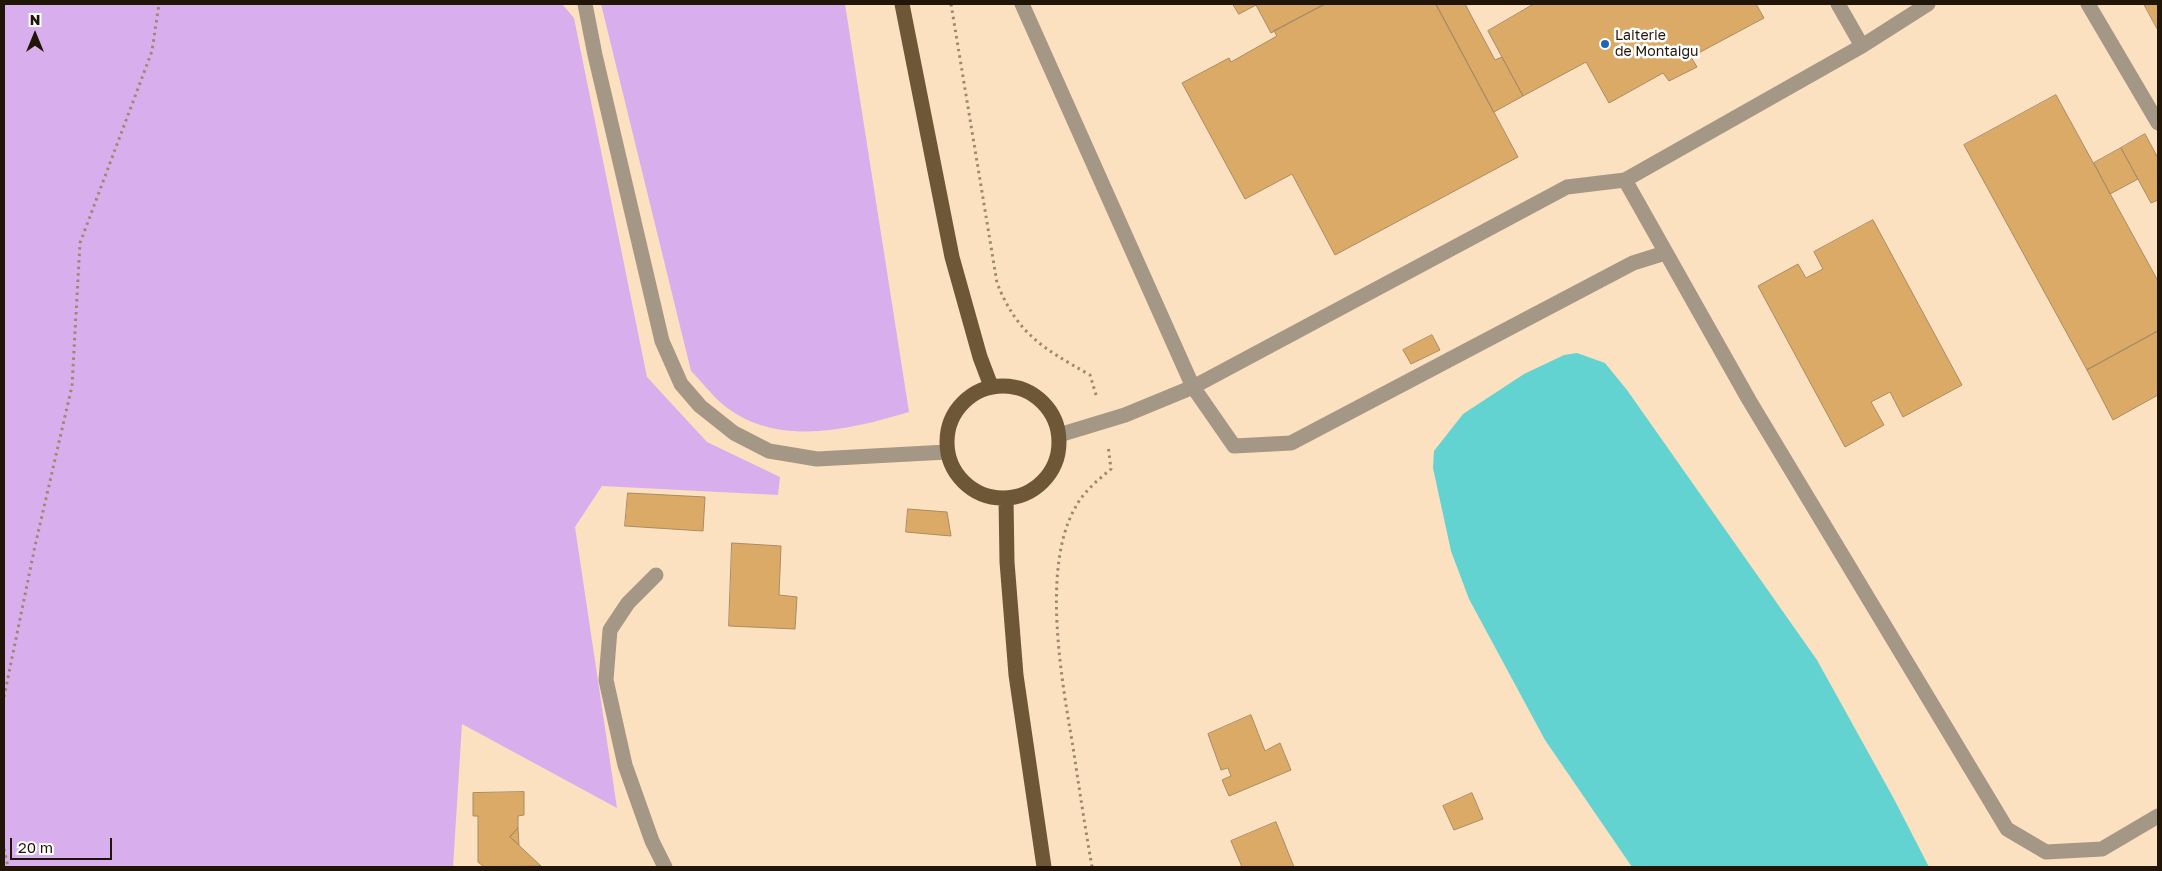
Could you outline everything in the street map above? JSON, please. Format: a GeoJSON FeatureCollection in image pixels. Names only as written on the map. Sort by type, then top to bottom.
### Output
{"type":"FeatureCollection","features":[{"type":"Feature","properties":{"kind":"main road"},"geometry":{"type":"LineString","coordinates":[[902,4],[952,257],[980,357],[991,386]]}},
{"type":"Feature","properties":{"kind":"main road"},"geometry":{"type":"LineString","coordinates":[[991,386],[1010,386],[1028,391],[1036,396],[1054,417],[1060,435],[1059,453],[1052,470],[1040,485],[1024,494],[1006,498],[990,497],[975,491],[962,481],[953,468],[947,452],[946,435],[952,418],[961,403],[975,392],[991,386]]}},
{"type":"Feature","properties":{"kind":"main road"},"geometry":{"type":"LineString","coordinates":[[1006,498],[1007,562],[1016,675],[1044,867]]}},
{"type":"Feature","properties":{"kind":"lane"},"geometry":{"type":"LineString","coordinates":[[585,4],[595,55],[662,341],[681,384],[700,406],[734,433],[769,451],[816,458],[947,452]]}},
{"type":"Feature","properties":{"kind":"lane"},"geometry":{"type":"LineString","coordinates":[[1022,4],[1193,387],[1234,446],[1291,443],[1633,263],[1665,253]]}},
{"type":"Feature","properties":{"kind":"lane"},"geometry":{"type":"LineString","coordinates":[[1838,4],[1862,46]]}},
{"type":"Feature","properties":{"kind":"lane"},"geometry":{"type":"LineString","coordinates":[[1060,435],[1125,415],[1193,387],[1567,187],[1625,180],[1862,46],[1928,4]]}},
{"type":"Feature","properties":{"kind":"lane"},"geometry":{"type":"LineString","coordinates":[[2088,4],[2158,123]]}},
{"type":"Feature","properties":{"kind":"lane"},"geometry":{"type":"LineString","coordinates":[[1625,180],[1749,400],[2007,829],[2046,852],[2102,849],[2158,816]]}},
{"type":"Feature","properties":{"kind":"lane"},"geometry":{"type":"LineString","coordinates":[[656,575],[628,603],[610,630],[606,680],[626,765],[652,841],[665,867]]}},
{"type":"Feature","properties":{"kind":"path"},"geometry":{"type":"LineString","coordinates":[[4,696],[35,546],[72,386],[80,243],[152,51],[158,4]]}},
{"type":"Feature","properties":{"kind":"path"},"geometry":{"type":"LineString","coordinates":[[4,849],[8,867]]}},
{"type":"Feature","properties":{"kind":"shaded area"},"geometry":{"type":"Polygon","coordinates":[[[4,4],[562,4],[574,18],[647,377],[707,442],[780,477],[778,495],[602,486],[575,527],[617,808],[462,724],[453,867],[4,867],[4,4]]]}},
{"type":"Feature","properties":{"kind":"shaded area"},"geometry":{"type":"Polygon","coordinates":[[[601,4],[845,4],[909,412],[862,425],[837,429],[787,431],[763,426],[741,417],[720,402],[691,371],[601,4]]]}},
{"type":"Feature","properties":{"kind":"water"},"geometry":{"type":"Polygon","coordinates":[[[1577,353],[1605,363],[1627,390],[1817,660],[1894,799],[1929,867],[1632,867],[1545,740],[1469,599],[1451,551],[1433,468],[1434,451],[1463,414],[1524,374],[1564,355],[1577,353]]]}},
{"type":"Feature","properties":{"kind":"building"},"geometry":{"type":"Polygon","coordinates":[[[1233,4],[1325,4],[1271,33],[1256,5],[1239,14],[1233,4]]]}},
{"type":"Feature","properties":{"kind":"building"},"geometry":{"type":"Polygon","coordinates":[[[1325,4],[1436,4],[1518,157],[1335,255],[1292,174],[1245,199],[1182,83],[1229,58],[1231,62],[1277,36],[1274,31],[1325,4]]]}},
{"type":"Feature","properties":{"kind":"building"},"geometry":{"type":"Polygon","coordinates":[[[1436,4],[1465,4],[1495,60],[1502,57],[1523,96],[1494,112],[1436,4]]]}},
{"type":"Feature","properties":{"kind":"building","name":"Laiterie de Montaigu"},"geometry":{"type":"Polygon","coordinates":[[[1534,4],[1756,4],[1764,18],[1691,57],[1697,67],[1669,81],[1663,73],[1609,103],[1586,62],[1523,96],[1488,31],[1534,4]]]}},
{"type":"Feature","properties":{"kind":"building"},"geometry":{"type":"Polygon","coordinates":[[[2144,4],[2158,4],[2158,30],[2144,4]]]}},
{"type":"Feature","properties":{"kind":"building"},"geometry":{"type":"Polygon","coordinates":[[[2056,95],[2158,281],[2158,331],[2087,370],[1964,145],[2056,95]]]}},
{"type":"Feature","properties":{"kind":"building"},"geometry":{"type":"Polygon","coordinates":[[[2145,134],[2158,158],[2158,200],[2151,203],[2121,148],[2145,134]]]}},
{"type":"Feature","properties":{"kind":"building"},"geometry":{"type":"Polygon","coordinates":[[[2121,148],[2138,179],[2110,194],[2094,163],[2121,148]]]}},
{"type":"Feature","properties":{"kind":"building"},"geometry":{"type":"Polygon","coordinates":[[[1873,220],[1962,385],[1903,417],[1890,392],[1871,402],[1884,425],[1845,447],[1758,286],[1798,264],[1806,278],[1823,269],[1814,252],[1873,220]]]}},
{"type":"Feature","properties":{"kind":"building"},"geometry":{"type":"Polygon","coordinates":[[[2158,331],[2158,395],[2113,420],[2087,370],[2158,331]]]}},
{"type":"Feature","properties":{"kind":"building"},"geometry":{"type":"Polygon","coordinates":[[[1432,335],[1440,350],[1411,364],[1403,350],[1432,335]]]}},
{"type":"Feature","properties":{"kind":"building"},"geometry":{"type":"Polygon","coordinates":[[[628,493],[705,497],[703,531],[625,526],[628,493]]]}},
{"type":"Feature","properties":{"kind":"building"},"geometry":{"type":"Polygon","coordinates":[[[908,509],[947,512],[951,536],[906,532],[908,509]]]}},
{"type":"Feature","properties":{"kind":"building"},"geometry":{"type":"Polygon","coordinates":[[[732,543],[781,546],[779,595],[797,597],[795,629],[729,626],[732,543]]]}},
{"type":"Feature","properties":{"kind":"building"},"geometry":{"type":"Polygon","coordinates":[[[1251,715],[1265,751],[1280,743],[1291,770],[1229,796],[1222,780],[1231,776],[1228,768],[1221,770],[1208,734],[1251,715]]]}},
{"type":"Feature","properties":{"kind":"building"},"geometry":{"type":"Polygon","coordinates":[[[524,792],[524,815],[518,816],[518,828],[510,837],[541,866],[484,867],[478,862],[478,816],[473,816],[473,793],[524,792]]]}},
{"type":"Feature","properties":{"kind":"building"},"geometry":{"type":"Polygon","coordinates":[[[1472,793],[1483,819],[1454,830],[1443,806],[1472,793]]]}},
{"type":"Feature","properties":{"kind":"building"},"geometry":{"type":"Polygon","coordinates":[[[1276,822],[1294,867],[1242,867],[1231,841],[1276,822]]]}},
{"type":"Feature","properties":{"kind":"building"},"geometry":{"type":"Polygon","coordinates":[[[518,828],[519,845],[510,837],[518,828]]]}},
{"type":"Feature","properties":{"kind":"place","name":"Laiterie de Montaigu"},"geometry":{"type":"Point","coordinates":[1605,44]}}]}
